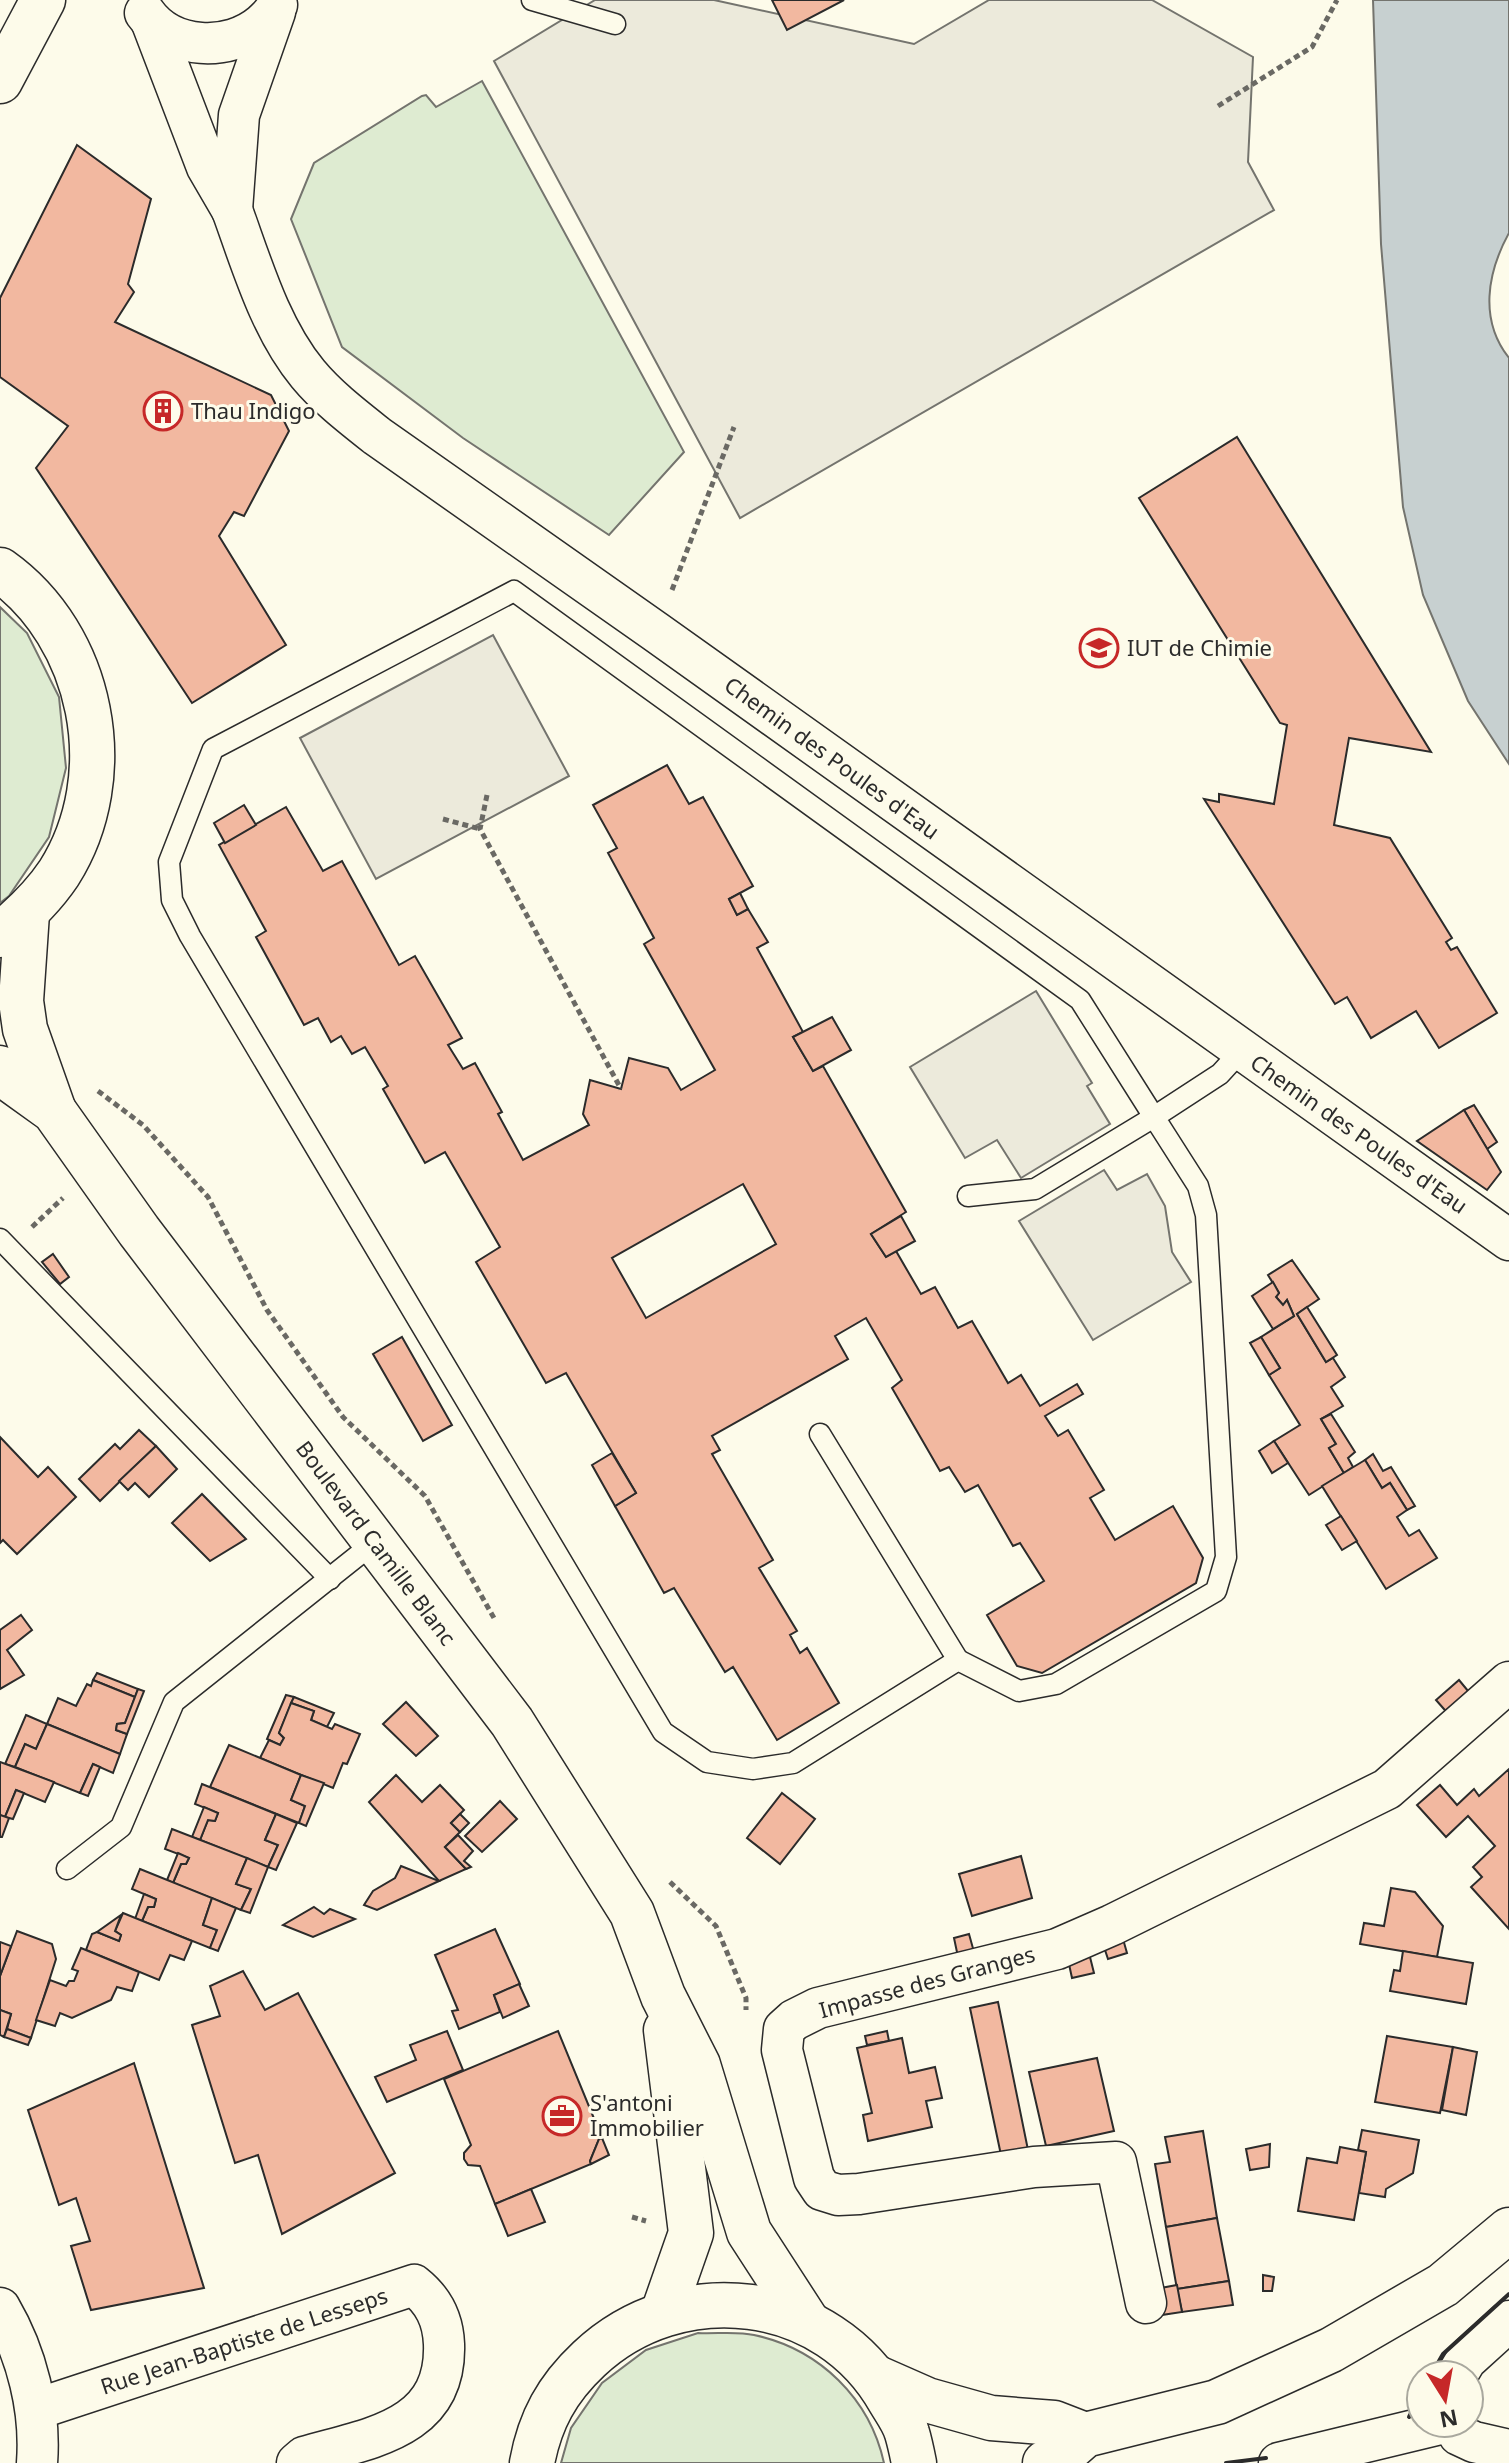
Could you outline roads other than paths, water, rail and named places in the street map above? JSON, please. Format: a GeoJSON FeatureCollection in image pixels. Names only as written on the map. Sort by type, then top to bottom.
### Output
{"type":"FeatureCollection","features":[{"type":"Feature","properties":{"kind":"main road"},"geometry":{"type":"LineString","coordinates":[[0,81],[43,0]]}},
{"type":"Feature","properties":{"kind":"main road"},"geometry":{"type":"LineString","coordinates":[[0,570],[17,582],[52,622],[77,668],[91,719],[92,772],[82,823],[60,872],[14,924]]}},
{"type":"Feature","properties":{"kind":"main road","name":"Boulevard Camille Blanc"},"geometry":{"type":"LineString","coordinates":[[14,924],[25,1029],[54,1111],[139,1231],[512,1722],[564,1802],[632,1913],[663,1996],[698,2065],[749,2232],[808,2323]]}},
{"type":"Feature","properties":{"kind":"main road","name":"Boulevard Camille Blanc"},"geometry":{"type":"LineString","coordinates":[[0,1068],[8,1078],[54,1111]]}},
{"type":"Feature","properties":{"kind":"main road","name":"Boulevard Camille Blanc"},"geometry":{"type":"LineString","coordinates":[[663,1996],[691,2233],[663,2313]]}},
{"type":"Feature","properties":{"kind":"main road"},"geometry":{"type":"LineString","coordinates":[[1045,2463],[1062,2455],[1085,2435],[1217,2402],[1331,2350],[1443,2285],[1509,2230]]}},
{"type":"Feature","properties":{"kind":"main road"},"geometry":{"type":"LineString","coordinates":[[532,2463],[537,2434],[566,2381],[610,2340],[663,2313],[712,2304],[761,2308],[808,2323],[846,2347],[877,2378],[907,2431],[914,2463]]}},
{"type":"Feature","properties":{"kind":"main road"},"geometry":{"type":"LineString","coordinates":[[877,2378],[927,2400],[991,2418],[1054,2423],[1085,2435]]}},
{"type":"Feature","properties":{"kind":"street","name":"Chemin des Poules d'Eau"},"geometry":{"type":"LineString","coordinates":[[144,11],[178,38],[201,44],[221,44],[238,39],[258,27],[277,6]]}},
{"type":"Feature","properties":{"kind":"street","name":"Chemin des Poules d'Eau"},"geometry":{"type":"LineString","coordinates":[[232,210],[239,115],[277,6]]}},
{"type":"Feature","properties":{"kind":"street","name":"Chemin des Poules d'Eau"},"geometry":{"type":"LineString","coordinates":[[144,11],[207,167],[232,210],[259,283],[283,334],[307,373],[338,404],[377,436],[1509,1240]]}},
{"type":"Feature","properties":{"kind":"street","name":"Impasse des Granges"},"geometry":{"type":"LineString","coordinates":[[1146,2303],[1116,2162],[1034,2167],[859,2194],[838,2195],[822,2190],[814,2178],[782,2050],[784,2029],[794,2020],[818,2008],[1057,1949],[1112,1925],[1387,1789],[1509,1682]]}},
{"type":"Feature","properties":{"kind":"street","name":"Rue Jean-Baptiste de Lesseps"},"geometry":{"type":"LineString","coordinates":[[37,2409],[414,2285],[434,2305],[443,2337],[445,2363],[438,2386],[424,2410],[405,2425],[388,2433],[304,2457],[297,2463]]}},
{"type":"Feature","properties":{"kind":"street"},"geometry":{"type":"LineString","coordinates":[[0,2308],[23,2361],[37,2409],[37,2463]]}},
{"type":"Feature","properties":{"kind":"street"},"geometry":{"type":"LineString","coordinates":[[1467,2359],[1509,2321]]}},
{"type":"Feature","properties":{"kind":"street"},"geometry":{"type":"LineString","coordinates":[[1279,2463],[1405,2432]]}},
{"type":"Feature","properties":{"kind":"street"},"geometry":{"type":"LineString","coordinates":[[1468,2439],[1509,2450]]}},
{"type":"Feature","properties":{"kind":"lane"},"geometry":{"type":"LineString","coordinates":[[532,0],[615,24]]}},
{"type":"Feature","properties":{"kind":"lane"},"geometry":{"type":"LineString","coordinates":[[820,1434],[958,1660],[1019,1691],[1056,1684],[1216,1591],[1226,1557],[1206,1215],[1198,1186],[1080,1000],[514,591],[213,749],[169,862],[172,900],[190,936],[663,1732],[707,1762],[753,1769],[793,1763],[958,1660]]}},
{"type":"Feature","properties":{"kind":"lane"},"geometry":{"type":"LineString","coordinates":[[968,1196],[1035,1189],[1220,1074],[1241,1051]]}},
{"type":"Feature","properties":{"kind":"lane"},"geometry":{"type":"LineString","coordinates":[[5,1244],[330,1579]]}},
{"type":"Feature","properties":{"kind":"lane"},"geometry":{"type":"LineString","coordinates":[[67,1869],[121,1827],[174,1702],[375,1542]]}},
{"type":"Feature","properties":{"kind":"place","name":"Thau Indigo"},"geometry":{"type":"Point","coordinates":[163,411]}},
{"type":"Feature","properties":{"kind":"place","name":"IUT de Chimie"},"geometry":{"type":"Point","coordinates":[1099,648]}},
{"type":"Feature","properties":{"kind":"place","name":"S'antoni Immobilier"},"geometry":{"type":"Point","coordinates":[562,2116]}}]}
